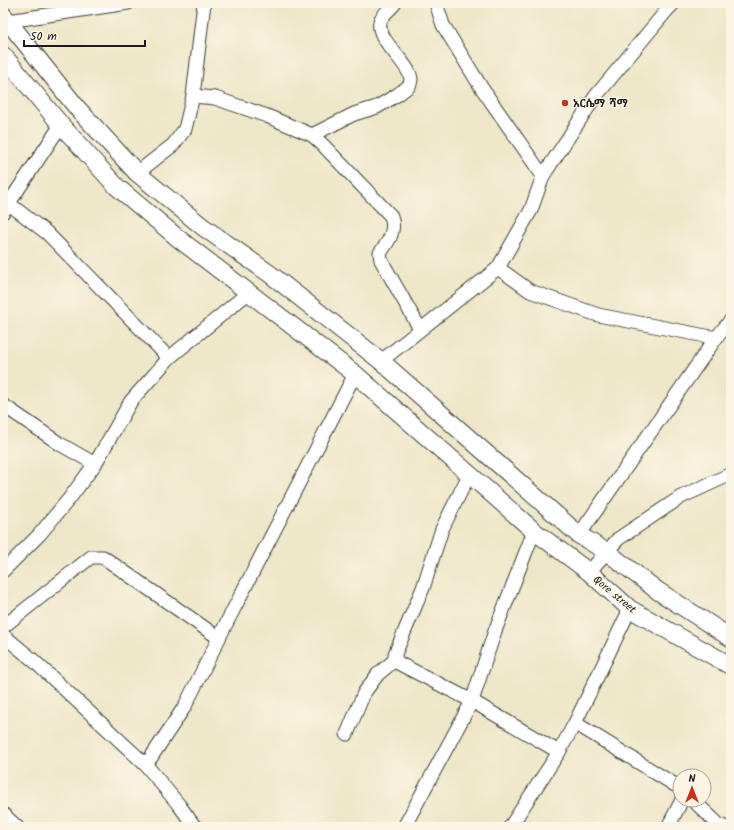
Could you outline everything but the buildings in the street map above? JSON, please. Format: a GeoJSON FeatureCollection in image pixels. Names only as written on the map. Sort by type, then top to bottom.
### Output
{"type":"FeatureCollection","features":[{"type":"Feature","properties":{"kind":"street"},"geometry":{"type":"LineString","coordinates":[[5,18],[128,3]]}},
{"type":"Feature","properties":{"kind":"street"},"geometry":{"type":"LineString","coordinates":[[138,173],[173,145],[185,129],[193,96],[204,3]]}},
{"type":"Feature","properties":{"kind":"street"},"geometry":{"type":"LineString","coordinates":[[312,135],[354,114],[377,107],[409,86],[411,79],[386,42],[379,26],[380,20],[385,12],[395,3]]}},
{"type":"Feature","properties":{"kind":"street"},"geometry":{"type":"LineString","coordinates":[[436,3],[443,26],[481,87],[543,176]]}},
{"type":"Feature","properties":{"kind":"street"},"geometry":{"type":"LineString","coordinates":[[381,361],[498,268],[531,210],[543,176],[595,97],[674,3]]}},
{"type":"Feature","properties":{"kind":"street"},"geometry":{"type":"LineString","coordinates":[[5,18],[78,109],[138,173],[203,227],[270,274],[381,361],[579,535],[607,552],[658,591],[731,638]]}},
{"type":"Feature","properties":{"kind":"street","name":"Qore street"},"geometry":{"type":"LineString","coordinates":[[3,55],[61,126],[118,187],[179,239],[356,374],[534,531],[589,572],[630,609],[731,666]]}},
{"type":"Feature","properties":{"kind":"street"},"geometry":{"type":"LineString","coordinates":[[193,96],[215,98],[267,116],[312,135],[322,144],[391,216],[394,225],[391,235],[380,252],[381,260],[420,329]]}},
{"type":"Feature","properties":{"kind":"street"},"geometry":{"type":"LineString","coordinates":[[61,126],[6,207],[47,233],[169,358]]}},
{"type":"Feature","properties":{"kind":"street"},"geometry":{"type":"LineString","coordinates":[[498,268],[530,291],[598,315],[716,338]]}},
{"type":"Feature","properties":{"kind":"street"},"geometry":{"type":"LineString","coordinates":[[3,571],[39,535],[70,499],[95,464],[131,401],[169,358],[248,293]]}},
{"type":"Feature","properties":{"kind":"street"},"geometry":{"type":"LineString","coordinates":[[579,535],[716,338],[731,320]]}},
{"type":"Feature","properties":{"kind":"street"},"geometry":{"type":"LineString","coordinates":[[146,765],[185,706],[356,374]]}},
{"type":"Feature","properties":{"kind":"street"},"geometry":{"type":"LineString","coordinates":[[3,405],[60,444],[95,464]]}},
{"type":"Feature","properties":{"kind":"street"},"geometry":{"type":"LineString","coordinates":[[589,572],[618,539],[682,497],[731,474]]}},
{"type":"Feature","properties":{"kind":"street"},"geometry":{"type":"LineString","coordinates":[[395,660],[395,654],[423,588],[442,529],[469,475]]}},
{"type":"Feature","properties":{"kind":"street"},"geometry":{"type":"LineString","coordinates":[[508,508],[524,487]]}},
{"type":"Feature","properties":{"kind":"street"},"geometry":{"type":"LineString","coordinates":[[404,827],[472,701],[495,631],[534,531]]}},
{"type":"Feature","properties":{"kind":"street"},"geometry":{"type":"LineString","coordinates":[[3,627],[90,557],[103,557],[219,638]]}},
{"type":"Feature","properties":{"kind":"street"},"geometry":{"type":"LineString","coordinates":[[510,827],[559,752],[630,609]]}},
{"type":"Feature","properties":{"kind":"street"},"geometry":{"type":"LineString","coordinates":[[3,635],[33,660],[146,765],[195,827]]}},
{"type":"Feature","properties":{"kind":"street"},"geometry":{"type":"LineString","coordinates":[[395,660],[472,701],[559,752]]}},
{"type":"Feature","properties":{"kind":"street"},"geometry":{"type":"LineString","coordinates":[[347,734],[364,693],[378,674],[395,660]]}},
{"type":"Feature","properties":{"kind":"street"},"geometry":{"type":"LineString","coordinates":[[575,722],[672,783]]}},
{"type":"Feature","properties":{"kind":"street"},"geometry":{"type":"LineString","coordinates":[[668,827],[678,808]]}},
{"type":"Feature","properties":{"kind":"street"},"geometry":{"type":"LineString","coordinates":[[701,808],[718,824],[724,827]]}},
{"type":"Feature","properties":{"kind":"street"},"geometry":{"type":"LineString","coordinates":[[3,814],[17,827]]}},
{"type":"Feature","properties":{"kind":"place","name":"አርሴማ ሻማ"},"geometry":{"type":"Point","coordinates":[565,103]}}]}
